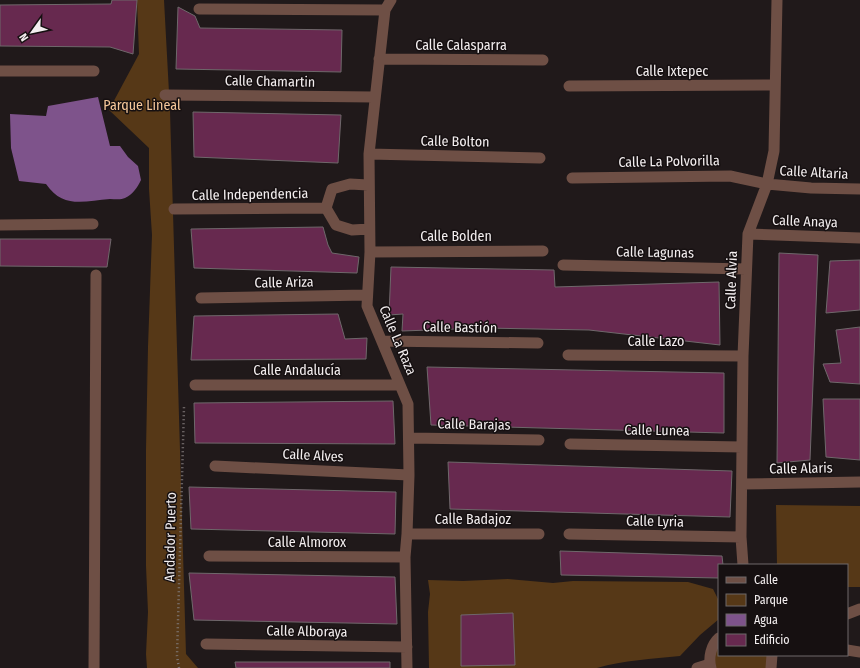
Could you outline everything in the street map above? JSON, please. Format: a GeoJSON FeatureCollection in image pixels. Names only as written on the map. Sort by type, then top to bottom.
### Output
{"type":"FeatureCollection","features":[{"type":"Feature","properties":{"kind":"street","name":"Calle La Raza"},"geometry":{"type":"LineString","coordinates":[[391,0],[385,10],[374,97],[369,154],[368,185],[370,252],[367,306],[408,404],[409,475],[405,557],[407,668]]}},
{"type":"Feature","properties":{"kind":"street"},"geometry":{"type":"LineString","coordinates":[[765,0],[776,0]]}},
{"type":"Feature","properties":{"kind":"street","name":"Calle Alvia"},"geometry":{"type":"LineString","coordinates":[[743,564],[741,537],[743,356],[748,234],[767,184],[774,151],[776,0]]}},
{"type":"Feature","properties":{"kind":"street"},"geometry":{"type":"LineString","coordinates":[[199,9],[385,10]]}},
{"type":"Feature","properties":{"kind":"street","name":"Calle Calasparra"},"geometry":{"type":"LineString","coordinates":[[379,59],[543,60]]}},
{"type":"Feature","properties":{"kind":"street"},"geometry":{"type":"LineString","coordinates":[[0,71],[94,71]]}},
{"type":"Feature","properties":{"kind":"street","name":"Calle Ixtepec"},"geometry":{"type":"LineString","coordinates":[[569,86],[774,85]]}},
{"type":"Feature","properties":{"kind":"street","name":"Calle Chamartin"},"geometry":{"type":"LineString","coordinates":[[165,95],[374,97]]}},
{"type":"Feature","properties":{"kind":"street","name":"Calle Bolton"},"geometry":{"type":"LineString","coordinates":[[369,154],[540,158]]}},
{"type":"Feature","properties":{"kind":"street","name":"Calle La Polvorilla"},"geometry":{"type":"LineString","coordinates":[[572,178],[730,176],[767,184]]}},
{"type":"Feature","properties":{"kind":"street","name":"Calle Independencia"},"geometry":{"type":"LineString","coordinates":[[368,185],[350,184],[332,189],[326,208],[336,225],[352,230],[369,229]]}},
{"type":"Feature","properties":{"kind":"street","name":"Calle Altaria"},"geometry":{"type":"LineString","coordinates":[[767,184],[860,190]]}},
{"type":"Feature","properties":{"kind":"street","name":"Calle Independencia"},"geometry":{"type":"LineString","coordinates":[[174,209],[326,208]]}},
{"type":"Feature","properties":{"kind":"street"},"geometry":{"type":"LineString","coordinates":[[0,225],[93,224]]}},
{"type":"Feature","properties":{"kind":"street","name":"Calle Anaya"},"geometry":{"type":"LineString","coordinates":[[748,234],[860,238]]}},
{"type":"Feature","properties":{"kind":"street","name":"Calle Bolden"},"geometry":{"type":"LineString","coordinates":[[370,252],[543,251]]}},
{"type":"Feature","properties":{"kind":"street","name":"Calle Lagunas"},"geometry":{"type":"LineString","coordinates":[[563,265],[746,269]]}},
{"type":"Feature","properties":{"kind":"street"},"geometry":{"type":"LineString","coordinates":[[94,668],[96,275]]}},
{"type":"Feature","properties":{"kind":"street","name":"Calle Ariza"},"geometry":{"type":"LineString","coordinates":[[201,298],[367,295]]}},
{"type":"Feature","properties":{"kind":"street","name":"Calle Bastión"},"geometry":{"type":"LineString","coordinates":[[382,341],[538,343]]}},
{"type":"Feature","properties":{"kind":"street","name":"Calle Lazo"},"geometry":{"type":"LineString","coordinates":[[568,355],[743,356]]}},
{"type":"Feature","properties":{"kind":"street","name":"Calle Andalucía"},"geometry":{"type":"LineString","coordinates":[[194,385],[400,385]]}},
{"type":"Feature","properties":{"kind":"street","name":"Calle Barajas"},"geometry":{"type":"LineString","coordinates":[[409,438],[540,440]]}},
{"type":"Feature","properties":{"kind":"street","name":"Calle Lunea"},"geometry":{"type":"LineString","coordinates":[[570,444],[742,447]]}},
{"type":"Feature","properties":{"kind":"street","name":"Calle Alves"},"geometry":{"type":"LineString","coordinates":[[215,466],[409,475]]}},
{"type":"Feature","properties":{"kind":"street","name":"Calle Alaris"},"geometry":{"type":"LineString","coordinates":[[742,484],[860,482]]}},
{"type":"Feature","properties":{"kind":"street","name":"Calle Badajoz"},"geometry":{"type":"LineString","coordinates":[[407,534],[539,534]]}},
{"type":"Feature","properties":{"kind":"street","name":"Calle Lyria"},"geometry":{"type":"LineString","coordinates":[[569,534],[741,537]]}},
{"type":"Feature","properties":{"kind":"street","name":"Calle Almorox"},"geometry":{"type":"LineString","coordinates":[[209,556],[405,557]]}},
{"type":"Feature","properties":{"kind":"street"},"geometry":{"type":"LineString","coordinates":[[848,614],[860,609]]}},
{"type":"Feature","properties":{"kind":"street"},"geometry":{"type":"LineString","coordinates":[[697,668],[710,666],[710,652],[718,639]]}},
{"type":"Feature","properties":{"kind":"street","name":"Calle Alboraya"},"geometry":{"type":"LineString","coordinates":[[206,644],[407,647]]}},
{"type":"Feature","properties":{"kind":"street"},"geometry":{"type":"LineString","coordinates":[[848,650],[860,652]]}},
{"type":"Feature","properties":{"kind":"street"},"geometry":{"type":"LineString","coordinates":[[771,668],[772,656]]}},
{"type":"Feature","properties":{"kind":"path","name":"Andador Puerto"},"geometry":{"type":"LineString","coordinates":[[179,668],[177,656],[184,407]]}},
{"type":"Feature","properties":{"kind":"green space","name":"Parque Lineal"},"geometry":{"type":"Polygon","coordinates":[[[137,0],[164,0],[170,111],[186,654],[198,668],[147,668],[146,654],[148,612],[146,566],[146,450],[152,235],[149,189],[149,148],[109,110],[139,54],[137,0]]]}},
{"type":"Feature","properties":{"kind":"green space"},"geometry":{"type":"Polygon","coordinates":[[[776,505],[860,506],[860,587],[848,587],[848,564],[777,564],[776,505]]]}},
{"type":"Feature","properties":{"kind":"green space"},"geometry":{"type":"Polygon","coordinates":[[[508,579],[553,583],[573,581],[688,582],[713,589],[718,599],[718,620],[700,635],[680,656],[628,661],[597,668],[429,668],[428,612],[430,594],[428,580],[463,581],[508,579]]]}},
{"type":"Feature","properties":{"kind":"green space"},"geometry":{"type":"Polygon","coordinates":[[[718,643],[718,656],[772,656],[770,668],[711,668],[718,643]]]}},
{"type":"Feature","properties":{"kind":"water"},"geometry":{"type":"Polygon","coordinates":[[[98,97],[110,146],[120,146],[128,157],[138,166],[141,180],[133,193],[122,199],[75,202],[60,197],[46,184],[19,181],[11,148],[10,114],[46,116],[48,106],[98,97]]]}},
{"type":"Feature","properties":{"kind":"building"},"geometry":{"type":"Polygon","coordinates":[[[112,0],[137,0],[133,54],[110,47],[0,46],[0,5],[111,4],[112,0]]]}},
{"type":"Feature","properties":{"kind":"building"},"geometry":{"type":"Polygon","coordinates":[[[178,7],[195,16],[200,28],[342,30],[341,72],[176,69],[178,7]]]}},
{"type":"Feature","properties":{"kind":"building"},"geometry":{"type":"Polygon","coordinates":[[[193,112],[341,115],[338,163],[194,157],[193,112]]]}},
{"type":"Feature","properties":{"kind":"building"},"geometry":{"type":"Polygon","coordinates":[[[323,227],[332,253],[359,257],[357,273],[194,268],[191,229],[323,227]]]}},
{"type":"Feature","properties":{"kind":"building"},"geometry":{"type":"Polygon","coordinates":[[[0,239],[111,239],[107,267],[0,266],[0,239]]]}},
{"type":"Feature","properties":{"kind":"building"},"geometry":{"type":"Polygon","coordinates":[[[779,253],[818,255],[810,460],[777,463],[779,253]]]}},
{"type":"Feature","properties":{"kind":"building"},"geometry":{"type":"Polygon","coordinates":[[[860,260],[860,310],[826,313],[830,261],[860,260]]]}},
{"type":"Feature","properties":{"kind":"building"},"geometry":{"type":"Polygon","coordinates":[[[391,267],[554,270],[555,287],[719,282],[720,345],[589,330],[484,328],[402,331],[403,314],[389,315],[391,267]]]}},
{"type":"Feature","properties":{"kind":"building"},"geometry":{"type":"Polygon","coordinates":[[[338,314],[345,339],[367,338],[366,359],[191,360],[194,316],[338,314]]]}},
{"type":"Feature","properties":{"kind":"building"},"geometry":{"type":"Polygon","coordinates":[[[860,327],[860,384],[830,382],[823,364],[841,363],[836,330],[860,327]]]}},
{"type":"Feature","properties":{"kind":"building"},"geometry":{"type":"Polygon","coordinates":[[[427,367],[724,373],[724,433],[431,425],[427,367]]]}},
{"type":"Feature","properties":{"kind":"building"},"geometry":{"type":"Polygon","coordinates":[[[823,399],[860,399],[860,460],[826,457],[823,399]]]}},
{"type":"Feature","properties":{"kind":"building"},"geometry":{"type":"Polygon","coordinates":[[[393,401],[395,444],[195,443],[194,403],[393,401]]]}},
{"type":"Feature","properties":{"kind":"building"},"geometry":{"type":"Polygon","coordinates":[[[448,462],[732,471],[730,517],[450,509],[448,462]]]}},
{"type":"Feature","properties":{"kind":"building"},"geometry":{"type":"Polygon","coordinates":[[[189,487],[396,492],[395,534],[191,529],[189,487]]]}},
{"type":"Feature","properties":{"kind":"building"},"geometry":{"type":"Polygon","coordinates":[[[560,551],[722,556],[723,564],[718,564],[718,578],[561,575],[560,551]]]}},
{"type":"Feature","properties":{"kind":"building"},"geometry":{"type":"Polygon","coordinates":[[[189,573],[395,577],[397,624],[194,620],[189,573]]]}},
{"type":"Feature","properties":{"kind":"building"},"geometry":{"type":"Polygon","coordinates":[[[513,613],[515,665],[461,666],[461,615],[513,613]]]}},
{"type":"Feature","properties":{"kind":"building"},"geometry":{"type":"Polygon","coordinates":[[[235,662],[390,662],[390,668],[236,668],[235,662]]]}}]}
